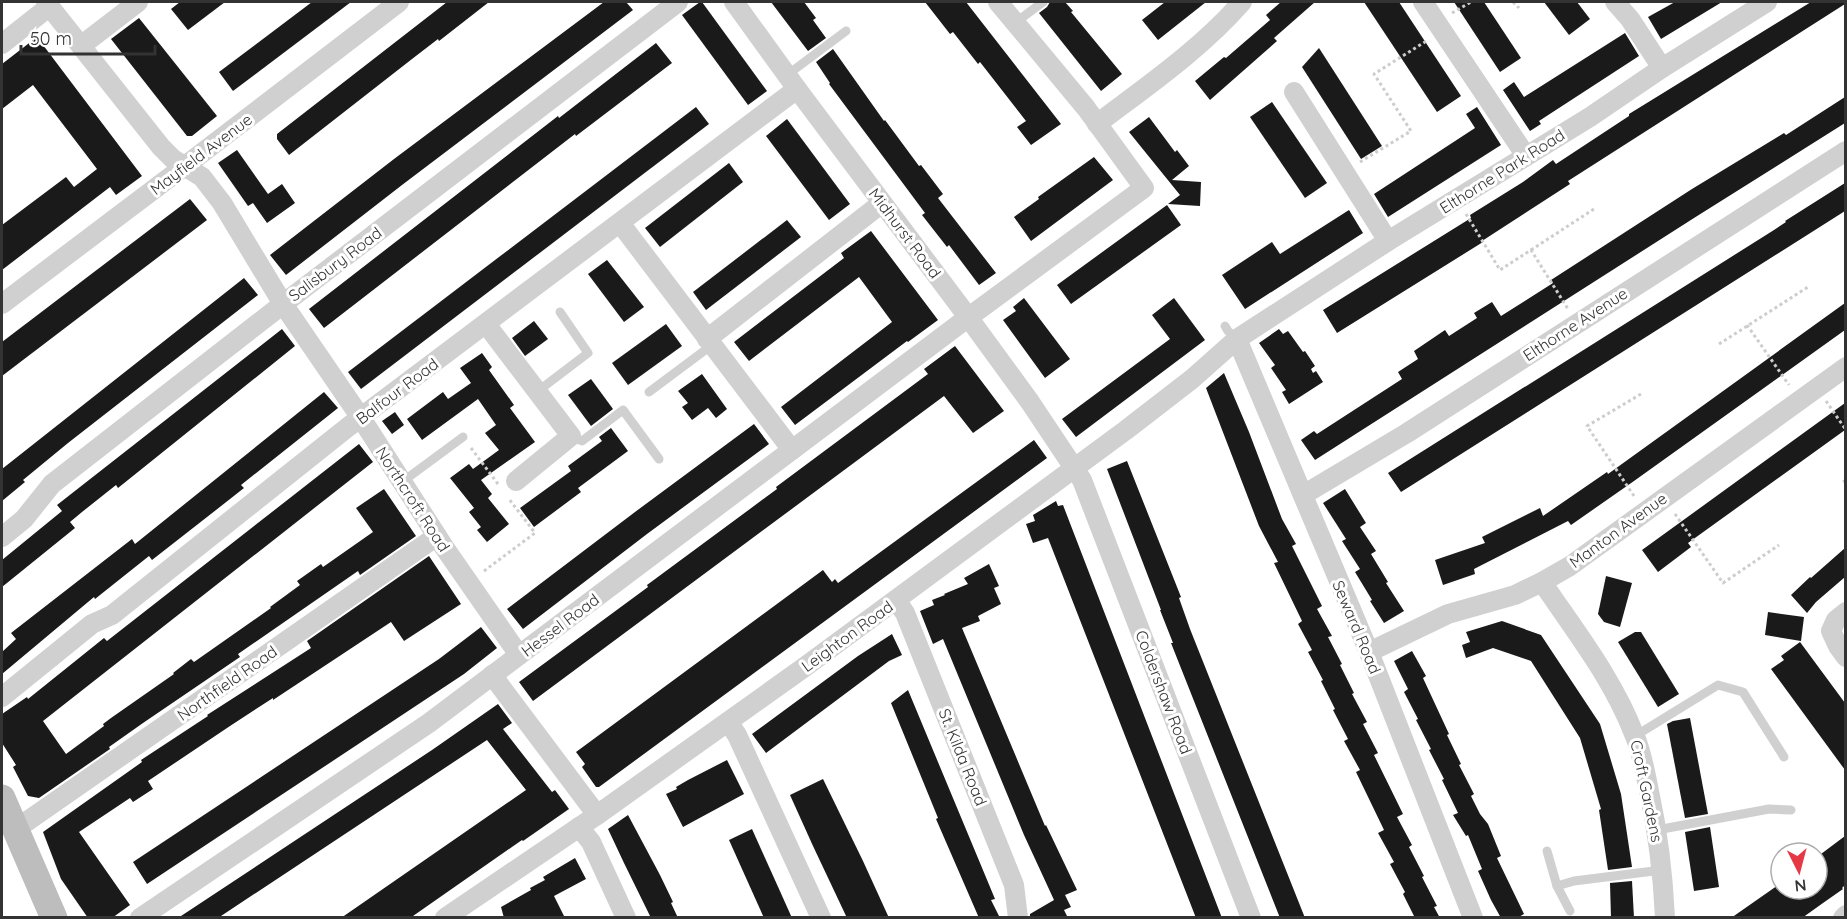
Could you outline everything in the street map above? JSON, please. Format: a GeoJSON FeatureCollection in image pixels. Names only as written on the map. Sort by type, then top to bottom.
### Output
{"type":"FeatureCollection","features":[{"type":"Feature","properties":{"kind":"main road"},"geometry":{"type":"LineString","coordinates":[[2,798],[54,918]]}},
{"type":"Feature","properties":{"kind":"street"},"geometry":{"type":"LineString","coordinates":[[82,45],[138,2]]}},
{"type":"Feature","properties":{"kind":"street","name":"Mayfield Avenue"},"geometry":{"type":"LineString","coordinates":[[2,304],[399,2]]}},
{"type":"Feature","properties":{"kind":"street","name":"Salisbury Road"},"geometry":{"type":"LineString","coordinates":[[2,537],[24,519],[52,484],[678,2]]}},
{"type":"Feature","properties":{"kind":"street","name":"Midhurst Road"},"geometry":{"type":"LineString","coordinates":[[734,2],[968,317],[1074,467]]}},
{"type":"Feature","properties":{"kind":"street"},"geometry":{"type":"LineString","coordinates":[[998,2],[1097,124],[1192,50],[1224,23],[1242,2]]}},
{"type":"Feature","properties":{"kind":"street"},"geometry":{"type":"LineString","coordinates":[[1423,2],[1526,156]]}},
{"type":"Feature","properties":{"kind":"street"},"geometry":{"type":"LineString","coordinates":[[1615,2],[1630,19],[1662,68]]}},
{"type":"Feature","properties":{"kind":"street","name":"Elthorne Park Road"},"geometry":{"type":"LineString","coordinates":[[1231,332],[1388,241],[1590,117],[1662,68],[1767,2]]}},
{"type":"Feature","properties":{"kind":"street"},"geometry":{"type":"LineString","coordinates":[[2,44],[48,4]]}},
{"type":"Feature","properties":{"kind":"street","name":"Northcroft Road"},"geometry":{"type":"LineString","coordinates":[[48,4],[161,147],[202,177],[222,203],[283,304],[361,418],[468,583],[519,655]]}},
{"type":"Feature","properties":{"kind":"street","name":"Balfour Road"},"geometry":{"type":"LineString","coordinates":[[2,697],[92,624],[112,615],[361,418],[620,223],[792,82]]}},
{"type":"Feature","properties":{"kind":"street"},"geometry":{"type":"LineString","coordinates":[[1294,92],[1388,241]]}},
{"type":"Feature","properties":{"kind":"street","name":"Hessel Road"},"geometry":{"type":"LineString","coordinates":[[140,918],[429,723],[968,317],[1144,189],[1097,124]]}},
{"type":"Feature","properties":{"kind":"street","name":"Elthorne Avenue"},"geometry":{"type":"LineString","coordinates":[[1303,495],[1407,433],[1845,151]]}},
{"type":"Feature","properties":{"kind":"street"},"geometry":{"type":"LineString","coordinates":[[709,342],[882,203]]}},
{"type":"Feature","properties":{"kind":"street"},"geometry":{"type":"LineString","coordinates":[[620,223],[792,450]]}},
{"type":"Feature","properties":{"kind":"street"},"geometry":{"type":"LineString","coordinates":[[486,324],[571,436],[506,486]]}},
{"type":"Feature","properties":{"kind":"street","name":"Seward Road"},"geometry":{"type":"LineString","coordinates":[[1231,332],[1369,652],[1473,918]]}},
{"type":"Feature","properties":{"kind":"street","name":"Leighton Road"},"geometry":{"type":"LineString","coordinates":[[445,918],[597,815],[896,600],[1192,379],[1231,332]]}},
{"type":"Feature","properties":{"kind":"street","name":"Manton Avenue"},"geometry":{"type":"LineString","coordinates":[[1369,652],[1448,614],[1515,595],[1570,566],[1845,367]]}},
{"type":"Feature","properties":{"kind":"street","name":"Coldershaw Road"},"geometry":{"type":"LineString","coordinates":[[1074,467],[1082,480],[1251,918]]}},
{"type":"Feature","properties":{"kind":"street","name":"Northfield Road"},"geometry":{"type":"LineString","coordinates":[[16,829],[437,536]]}},
{"type":"Feature","properties":{"kind":"street","name":"Croft Gardens"},"geometry":{"type":"LineString","coordinates":[[1542,582],[1604,674],[1635,736],[1657,830],[1665,918]]}},
{"type":"Feature","properties":{"kind":"street","name":"St. Kilda Road"},"geometry":{"type":"LineString","coordinates":[[896,600],[905,613],[1014,885],[1018,918]]}},
{"type":"Feature","properties":{"kind":"street"},"geometry":{"type":"LineString","coordinates":[[1845,612],[1836,620],[1831,631],[1845,657]]}},
{"type":"Feature","properties":{"kind":"street"},"geometry":{"type":"LineString","coordinates":[[492,675],[597,815]]}},
{"type":"Feature","properties":{"kind":"street"},"geometry":{"type":"LineString","coordinates":[[728,722],[737,735],[821,918]]}},
{"type":"Feature","properties":{"kind":"street"},"geometry":{"type":"LineString","coordinates":[[579,827],[591,842],[626,918]]}},
{"type":"Feature","properties":{"kind":"lane"},"geometry":{"type":"LineString","coordinates":[[1015,23],[1043,2]]}},
{"type":"Feature","properties":{"kind":"lane"},"geometry":{"type":"LineString","coordinates":[[792,82],[846,31]]}},
{"type":"Feature","properties":{"kind":"lane"},"geometry":{"type":"LineString","coordinates":[[538,391],[588,353],[560,312]]}},
{"type":"Feature","properties":{"kind":"lane"},"geometry":{"type":"LineString","coordinates":[[649,392],[709,342]]}},
{"type":"Feature","properties":{"kind":"lane"},"geometry":{"type":"LineString","coordinates":[[571,436],[582,441],[623,410],[659,459]]}},
{"type":"Feature","properties":{"kind":"lane"},"geometry":{"type":"LineString","coordinates":[[402,482],[463,437]]}},
{"type":"Feature","properties":{"kind":"lane"},"geometry":{"type":"LineString","coordinates":[[1635,736],[1718,685],[1743,692],[1784,757]]}},
{"type":"Feature","properties":{"kind":"lane"},"geometry":{"type":"LineString","coordinates":[[1657,830],[1769,809],[1791,810]]}},
{"type":"Feature","properties":{"kind":"lane"},"geometry":{"type":"LineString","coordinates":[[1547,851],[1557,886],[1570,911]]}},
{"type":"Feature","properties":{"kind":"lane"},"geometry":{"type":"LineString","coordinates":[[1557,886],[1574,881],[1662,870]]}},
{"type":"Feature","properties":{"kind":"path"},"geometry":{"type":"LineString","coordinates":[[1513,2],[1519,8]]}},
{"type":"Feature","properties":{"kind":"path"},"geometry":{"type":"LineString","coordinates":[[1344,172],[1411,131],[1374,74],[1442,31]]}},
{"type":"Feature","properties":{"kind":"path"},"geometry":{"type":"LineString","coordinates":[[1464,210],[1500,270],[1594,210]]}},
{"type":"Feature","properties":{"kind":"path"},"geometry":{"type":"LineString","coordinates":[[1531,250],[1570,312]]}},
{"type":"Feature","properties":{"kind":"path"},"geometry":{"type":"LineString","coordinates":[[1719,344],[1808,287]]}},
{"type":"Feature","properties":{"kind":"path"},"geometry":{"type":"LineString","coordinates":[[1747,325],[1792,388]]}},
{"type":"Feature","properties":{"kind":"path"},"geometry":{"type":"LineString","coordinates":[[1637,500],[1587,426],[1641,394]]}},
{"type":"Feature","properties":{"kind":"path"},"geometry":{"type":"LineString","coordinates":[[1826,400],[1845,430]]}},
{"type":"Feature","properties":{"kind":"path"},"geometry":{"type":"LineString","coordinates":[[463,437],[506,486],[535,533],[468,583]]}},
{"type":"Feature","properties":{"kind":"path"},"geometry":{"type":"LineString","coordinates":[[1671,509],[1723,582],[1779,545]]}},
{"type":"Feature","properties":{"kind":"building"},"geometry":{"type":"Polygon","coordinates":[[[180,2],[225,2],[188,30],[171,9],[180,2]]]}},
{"type":"Feature","properties":{"kind":"building"},"geometry":{"type":"Polygon","coordinates":[[[312,2],[351,2],[233,91],[219,72],[312,2]]]}},
{"type":"Feature","properties":{"kind":"building"},"geometry":{"type":"Polygon","coordinates":[[[447,2],[489,2],[289,155],[277,139],[277,134],[447,2]]]}},
{"type":"Feature","properties":{"kind":"building"},"geometry":{"type":"Polygon","coordinates":[[[604,2],[626,2],[633,10],[286,275],[270,255],[604,2]]]}},
{"type":"Feature","properties":{"kind":"building"},"geometry":{"type":"Polygon","coordinates":[[[700,2],[767,91],[748,105],[682,15],[700,2]]]}},
{"type":"Feature","properties":{"kind":"building"},"geometry":{"type":"Polygon","coordinates":[[[771,2],[804,2],[816,18],[813,20],[826,38],[808,51],[771,2]]]}},
{"type":"Feature","properties":{"kind":"building"},"geometry":{"type":"Polygon","coordinates":[[[925,2],[966,2],[1061,124],[1031,145],[1017,127],[1026,121],[980,62],[978,64],[953,32],[950,34],[925,2]]]}},
{"type":"Feature","properties":{"kind":"building"},"geometry":{"type":"Polygon","coordinates":[[[1050,2],[1065,2],[1122,74],[1101,91],[1039,13],[1050,2]]]}},
{"type":"Feature","properties":{"kind":"building"},"geometry":{"type":"Polygon","coordinates":[[[1165,2],[1206,2],[1158,40],[1142,20],[1165,2]]]}},
{"type":"Feature","properties":{"kind":"building"},"geometry":{"type":"Polygon","coordinates":[[[1281,2],[1315,2],[1274,38],[1277,41],[1210,100],[1195,81],[1270,20],[1266,15],[1281,2]]]}},
{"type":"Feature","properties":{"kind":"building"},"geometry":{"type":"Polygon","coordinates":[[[1364,2],[1399,2],[1461,96],[1437,112],[1364,2]]]}},
{"type":"Feature","properties":{"kind":"building"},"geometry":{"type":"Polygon","coordinates":[[[1454,2],[1484,2],[1521,58],[1500,72],[1454,2]]]}},
{"type":"Feature","properties":{"kind":"building"},"geometry":{"type":"Polygon","coordinates":[[[1544,2],[1577,2],[1590,19],[1569,35],[1544,2]]]}},
{"type":"Feature","properties":{"kind":"building"},"geometry":{"type":"Polygon","coordinates":[[[1675,2],[1722,2],[1661,39],[1648,17],[1675,2]]]}},
{"type":"Feature","properties":{"kind":"building"},"geometry":{"type":"Polygon","coordinates":[[[1811,2],[1845,2],[1845,4],[1568,181],[1570,184],[1483,242],[1337,333],[1323,310],[1471,218],[1470,215],[1553,160],[1556,164],[1629,114],[1811,2]]]}},
{"type":"Feature","properties":{"kind":"building"},"geometry":{"type":"Polygon","coordinates":[[[139,18],[217,116],[192,136],[187,136],[111,39],[139,18]]]}},
{"type":"Feature","properties":{"kind":"building"},"geometry":{"type":"Polygon","coordinates":[[[1625,33],[1639,56],[1539,121],[1541,124],[1530,131],[1503,90],[1514,82],[1524,97],[1625,33]]]}},
{"type":"Feature","properties":{"kind":"building"},"geometry":{"type":"Polygon","coordinates":[[[37,37],[142,176],[116,195],[110,187],[2,270],[2,225],[66,177],[74,187],[97,169],[33,85],[2,109],[2,64],[37,37]]]}},
{"type":"Feature","properties":{"kind":"building"},"geometry":{"type":"Polygon","coordinates":[[[656,43],[672,63],[576,136],[575,134],[324,328],[309,309],[656,43]]]}},
{"type":"Feature","properties":{"kind":"building"},"geometry":{"type":"Polygon","coordinates":[[[1319,48],[1382,146],[1361,159],[1302,67],[1319,48]]]}},
{"type":"Feature","properties":{"kind":"building"},"geometry":{"type":"Polygon","coordinates":[[[833,49],[884,121],[943,194],[938,198],[996,273],[979,285],[949,245],[947,247],[922,215],[925,213],[829,84],[816,62],[833,49]]]}},
{"type":"Feature","properties":{"kind":"building"},"geometry":{"type":"Polygon","coordinates":[[[1845,97],[1845,123],[1315,460],[1301,440],[1314,431],[1317,434],[1402,379],[1398,372],[1418,359],[1414,351],[1445,330],[1449,336],[1477,318],[1474,313],[1492,302],[1501,316],[1553,283],[1551,280],[1692,189],[1784,133],[1786,135],[1845,97]]]}},
{"type":"Feature","properties":{"kind":"building"},"geometry":{"type":"Polygon","coordinates":[[[1272,102],[1327,183],[1305,198],[1250,117],[1272,102]]]}},
{"type":"Feature","properties":{"kind":"building"},"geometry":{"type":"Polygon","coordinates":[[[696,107],[709,124],[361,389],[348,372],[696,107]]]}},
{"type":"Feature","properties":{"kind":"building"},"geometry":{"type":"Polygon","coordinates":[[[1477,107],[1501,145],[1388,217],[1374,194],[1475,128],[1466,114],[1477,107]]]}},
{"type":"Feature","properties":{"kind":"building"},"geometry":{"type":"Polygon","coordinates":[[[1149,117],[1175,152],[1177,150],[1189,166],[1172,180],[1201,182],[1200,206],[1168,204],[1180,195],[1129,132],[1149,117]]]}},
{"type":"Feature","properties":{"kind":"building"},"geometry":{"type":"Polygon","coordinates":[[[787,119],[850,204],[829,220],[766,136],[787,119]]]}},
{"type":"Feature","properties":{"kind":"building"},"geometry":{"type":"Polygon","coordinates":[[[237,150],[268,194],[282,184],[295,203],[267,223],[253,203],[248,206],[218,163],[237,150]]]}},
{"type":"Feature","properties":{"kind":"building"},"geometry":{"type":"Polygon","coordinates":[[[1094,157],[1113,180],[1031,241],[1014,217],[1094,157]]]}},
{"type":"Feature","properties":{"kind":"building"},"geometry":{"type":"Polygon","coordinates":[[[729,163],[743,182],[660,247],[645,228],[729,163]]]}},
{"type":"Feature","properties":{"kind":"building"},"geometry":{"type":"Polygon","coordinates":[[[1845,183],[1845,211],[1401,492],[1388,473],[1774,230],[1845,183]]]}},
{"type":"Feature","properties":{"kind":"building"},"geometry":{"type":"Polygon","coordinates":[[[190,199],[207,220],[2,376],[2,342],[190,199]]]}},
{"type":"Feature","properties":{"kind":"building"},"geometry":{"type":"Polygon","coordinates":[[[1167,205],[1181,225],[1071,304],[1057,285],[1167,205]]]}},
{"type":"Feature","properties":{"kind":"building"},"geometry":{"type":"Polygon","coordinates":[[[1349,210],[1363,233],[1245,309],[1222,275],[1272,242],[1280,254],[1349,210]]]}},
{"type":"Feature","properties":{"kind":"building"},"geometry":{"type":"Polygon","coordinates":[[[787,220],[801,237],[706,310],[693,292],[787,220]]]}},
{"type":"Feature","properties":{"kind":"building"},"geometry":{"type":"Polygon","coordinates":[[[871,231],[938,320],[795,425],[781,407],[892,322],[859,277],[749,361],[734,342],[844,258],[841,253],[871,231]]]}},
{"type":"Feature","properties":{"kind":"building"},"geometry":{"type":"Polygon","coordinates":[[[607,260],[644,307],[624,322],[588,274],[607,260]]]}},
{"type":"Feature","properties":{"kind":"building"},"geometry":{"type":"Polygon","coordinates":[[[244,278],[258,295],[68,443],[23,480],[25,482],[2,501],[2,469],[244,278]]]}},
{"type":"Feature","properties":{"kind":"building"},"geometry":{"type":"Polygon","coordinates":[[[1024,298],[1070,359],[1045,378],[1003,320],[1016,311],[1013,307],[1024,298]]]}},
{"type":"Feature","properties":{"kind":"building"},"geometry":{"type":"Polygon","coordinates":[[[1174,298],[1205,340],[1076,437],[1062,419],[1170,339],[1152,315],[1174,298]]]}},
{"type":"Feature","properties":{"kind":"building"},"geometry":{"type":"Polygon","coordinates":[[[1845,303],[1845,330],[1634,481],[1571,525],[1568,521],[1474,569],[1475,574],[1443,585],[1435,560],[1485,543],[1482,537],[1540,508],[1543,516],[1607,472],[1608,474],[1845,303]]]}},
{"type":"Feature","properties":{"kind":"building"},"geometry":{"type":"Polygon","coordinates":[[[534,321],[548,339],[525,356],[512,338],[534,321]]]}},
{"type":"Feature","properties":{"kind":"building"},"geometry":{"type":"Polygon","coordinates":[[[666,324],[682,346],[628,385],[612,363],[666,324]]]}},
{"type":"Feature","properties":{"kind":"building"},"geometry":{"type":"Polygon","coordinates":[[[282,329],[295,346],[118,488],[116,485],[82,512],[70,522],[75,528],[2,587],[2,560],[62,511],[57,505],[282,329]]]}},
{"type":"Feature","properties":{"kind":"building"},"geometry":{"type":"Polygon","coordinates":[[[1279,329],[1283,334],[1288,331],[1303,352],[1305,351],[1315,366],[1311,369],[1313,373],[1316,371],[1323,382],[1289,404],[1282,392],[1286,390],[1271,368],[1275,365],[1259,343],[1279,329]]]}},
{"type":"Feature","properties":{"kind":"building"},"geometry":{"type":"Polygon","coordinates":[[[955,346],[1004,411],[973,433],[944,396],[533,701],[519,682],[928,374],[924,369],[955,346]]]}},
{"type":"Feature","properties":{"kind":"building"},"geometry":{"type":"Polygon","coordinates":[[[482,353],[492,367],[489,370],[514,405],[510,408],[535,442],[481,480],[492,494],[488,498],[509,524],[487,542],[477,530],[481,527],[469,512],[474,508],[450,478],[469,464],[473,469],[499,450],[485,433],[496,425],[478,399],[422,440],[407,419],[443,392],[448,399],[471,383],[460,368],[482,353]]]}},
{"type":"Feature","properties":{"kind":"building"},"geometry":{"type":"Polygon","coordinates":[[[1224,373],[1282,519],[1296,544],[1292,546],[1322,606],[1317,609],[1332,636],[1328,637],[1342,664],[1340,665],[1354,693],[1352,694],[1367,722],[1363,724],[1378,753],[1374,755],[1403,814],[1397,817],[1412,845],[1409,847],[1424,876],[1422,877],[1437,906],[1434,907],[1440,918],[1415,918],[1403,894],[1405,892],[1390,864],[1394,862],[1378,833],[1384,830],[1356,772],[1360,770],[1344,741],[1348,739],[1333,710],[1335,709],[1321,681],[1323,680],[1308,652],[1312,650],[1298,624],[1302,621],[1274,563],[1278,562],[1259,526],[1206,388],[1224,373]]]}},
{"type":"Feature","properties":{"kind":"building"},"geometry":{"type":"Polygon","coordinates":[[[702,374],[727,409],[716,418],[708,408],[692,420],[682,407],[688,403],[678,391],[702,374]]]}},
{"type":"Feature","properties":{"kind":"building"},"geometry":{"type":"Polygon","coordinates":[[[591,379],[613,409],[591,426],[568,395],[591,379]]]}},
{"type":"Feature","properties":{"kind":"building"},"geometry":{"type":"Polygon","coordinates":[[[324,392],[338,408],[241,485],[244,488],[152,560],[149,556],[95,599],[94,597],[2,674],[2,652],[16,639],[11,633],[132,539],[135,544],[324,392]]]}},
{"type":"Feature","properties":{"kind":"building"},"geometry":{"type":"Polygon","coordinates":[[[1845,403],[1845,430],[1688,543],[1691,547],[1658,572],[1642,550],[1845,403]]]}},
{"type":"Feature","properties":{"kind":"building"},"geometry":{"type":"Polygon","coordinates":[[[395,412],[404,425],[392,434],[382,421],[395,412]]]}},
{"type":"Feature","properties":{"kind":"building"},"geometry":{"type":"Polygon","coordinates":[[[754,424],[769,444],[523,629],[507,609],[754,424]]]}},
{"type":"Feature","properties":{"kind":"building"},"geometry":{"type":"Polygon","coordinates":[[[611,428],[628,451],[578,488],[581,492],[534,527],[520,508],[571,471],[568,466],[602,441],[599,437],[611,428]]]}},
{"type":"Feature","properties":{"kind":"building"},"geometry":{"type":"Polygon","coordinates":[[[1034,440],[1047,458],[596,787],[582,767],[585,764],[576,752],[823,570],[832,582],[835,579],[838,583],[1034,440]]]}},
{"type":"Feature","properties":{"kind":"building"},"geometry":{"type":"Polygon","coordinates":[[[359,444],[373,462],[43,721],[66,754],[191,659],[194,662],[271,608],[300,585],[297,581],[321,564],[323,567],[373,532],[356,508],[384,489],[416,536],[360,575],[358,571],[238,654],[240,657],[39,798],[28,796],[13,767],[16,765],[2,743],[2,714],[27,697],[28,699],[104,638],[107,641],[359,444]]]}},
{"type":"Feature","properties":{"kind":"building"},"geometry":{"type":"Polygon","coordinates":[[[1127,461],[1181,597],[1179,598],[1190,629],[1305,918],[1280,918],[1171,643],[1173,643],[1161,610],[1107,469],[1127,461]]]}},
{"type":"Feature","properties":{"kind":"building"},"geometry":{"type":"Polygon","coordinates":[[[1345,489],[1366,523],[1360,527],[1376,551],[1371,554],[1404,611],[1384,623],[1355,572],[1360,569],[1342,541],[1346,539],[1323,503],[1345,489]]]}},
{"type":"Feature","properties":{"kind":"building"},"geometry":{"type":"Polygon","coordinates":[[[1056,501],[1058,506],[1063,505],[1222,918],[1196,918],[1048,538],[1033,543],[1026,524],[1035,521],[1033,515],[1056,501]]]}},
{"type":"Feature","properties":{"kind":"building"},"geometry":{"type":"Polygon","coordinates":[[[1845,548],[1845,577],[1807,613],[1791,595],[1845,548]]]}},
{"type":"Feature","properties":{"kind":"building"},"geometry":{"type":"Polygon","coordinates":[[[429,556],[461,604],[404,641],[391,622],[148,781],[153,789],[133,802],[130,798],[79,832],[130,905],[112,918],[88,918],[61,879],[43,832],[142,762],[141,760],[311,648],[307,641],[429,556]]]}},
{"type":"Feature","properties":{"kind":"building"},"geometry":{"type":"Polygon","coordinates":[[[989,564],[999,586],[994,588],[1001,604],[978,616],[980,621],[962,628],[1045,826],[1077,890],[1065,895],[1071,907],[1064,910],[1068,918],[1053,918],[1052,916],[1030,918],[1030,914],[1054,900],[1024,835],[943,639],[933,644],[920,611],[934,605],[932,600],[968,584],[964,578],[989,564]]]}},
{"type":"Feature","properties":{"kind":"building"},"geometry":{"type":"Polygon","coordinates":[[[1606,576],[1632,583],[1620,627],[1604,622],[1598,614],[1606,576]]]}},
{"type":"Feature","properties":{"kind":"building"},"geometry":{"type":"Polygon","coordinates":[[[1768,612],[1804,617],[1801,641],[1765,635],[1768,612]]]}},
{"type":"Feature","properties":{"kind":"building"},"geometry":{"type":"Polygon","coordinates":[[[1502,621],[1541,635],[1600,724],[1621,794],[1632,867],[1608,870],[1599,810],[1601,809],[1580,738],[1531,661],[1493,648],[1466,658],[1462,645],[1470,642],[1466,632],[1502,621]]]}},
{"type":"Feature","properties":{"kind":"building"},"geometry":{"type":"Polygon","coordinates":[[[481,627],[497,648],[464,674],[147,884],[133,862],[439,659],[481,627]]]}},
{"type":"Feature","properties":{"kind":"building"},"geometry":{"type":"Polygon","coordinates":[[[1635,632],[1641,632],[1679,694],[1658,707],[1618,642],[1635,632]]]}},
{"type":"Feature","properties":{"kind":"building"},"geometry":{"type":"Polygon","coordinates":[[[892,634],[902,655],[889,661],[766,753],[752,734],[858,656],[892,634]]]}},
{"type":"Feature","properties":{"kind":"building"},"geometry":{"type":"Polygon","coordinates":[[[1800,642],[1845,703],[1845,770],[1771,669],[1784,660],[1781,656],[1800,642]]]}},
{"type":"Feature","properties":{"kind":"building"},"geometry":{"type":"Polygon","coordinates":[[[1412,651],[1426,676],[1423,678],[1449,734],[1447,735],[1461,764],[1459,765],[1474,794],[1471,796],[1488,824],[1501,856],[1497,858],[1524,914],[1517,918],[1501,918],[1491,900],[1478,871],[1482,869],[1468,835],[1466,836],[1453,815],[1458,813],[1404,692],[1408,689],[1394,661],[1412,651]]]}},
{"type":"Feature","properties":{"kind":"building"},"geometry":{"type":"Polygon","coordinates":[[[908,690],[995,899],[991,900],[1000,918],[979,918],[936,819],[938,818],[891,703],[908,690]]]}},
{"type":"Feature","properties":{"kind":"building"},"geometry":{"type":"Polygon","coordinates":[[[498,704],[512,723],[503,729],[552,792],[555,790],[569,809],[411,918],[341,918],[526,790],[487,740],[218,918],[178,918],[432,750],[498,704]]]}},
{"type":"Feature","properties":{"kind":"building"},"geometry":{"type":"Polygon","coordinates":[[[1690,718],[1708,814],[1685,818],[1667,724],[1690,718]]]}},
{"type":"Feature","properties":{"kind":"building"},"geometry":{"type":"Polygon","coordinates":[[[727,760],[744,794],[683,827],[666,794],[727,760]]]}},
{"type":"Feature","properties":{"kind":"building"},"geometry":{"type":"Polygon","coordinates":[[[823,779],[889,918],[847,918],[790,795],[823,779]]]}},
{"type":"Feature","properties":{"kind":"building"},"geometry":{"type":"Polygon","coordinates":[[[628,815],[660,875],[678,918],[651,918],[624,863],[608,829],[628,815]]]}},
{"type":"Feature","properties":{"kind":"building"},"geometry":{"type":"Polygon","coordinates":[[[1710,827],[1719,887],[1694,891],[1685,832],[1710,827]]]}},
{"type":"Feature","properties":{"kind":"building"},"geometry":{"type":"Polygon","coordinates":[[[752,829],[792,918],[764,918],[729,840],[752,829]]]}},
{"type":"Feature","properties":{"kind":"building"},"geometry":{"type":"Polygon","coordinates":[[[1845,836],[1845,885],[1829,899],[1829,848],[1845,836]]]}},
{"type":"Feature","properties":{"kind":"building"},"geometry":{"type":"Polygon","coordinates":[[[575,858],[586,879],[554,896],[565,918],[504,918],[501,907],[531,890],[530,888],[545,880],[543,877],[575,858]]]}},
{"type":"Feature","properties":{"kind":"building"},"geometry":{"type":"Polygon","coordinates":[[[1632,881],[1634,918],[1611,918],[1610,883],[1632,881]]]}},
{"type":"Feature","properties":{"kind":"building"},"geometry":{"type":"Polygon","coordinates":[[[1769,891],[1769,901],[1826,901],[1802,918],[1731,918],[1769,891]]]}}]}
